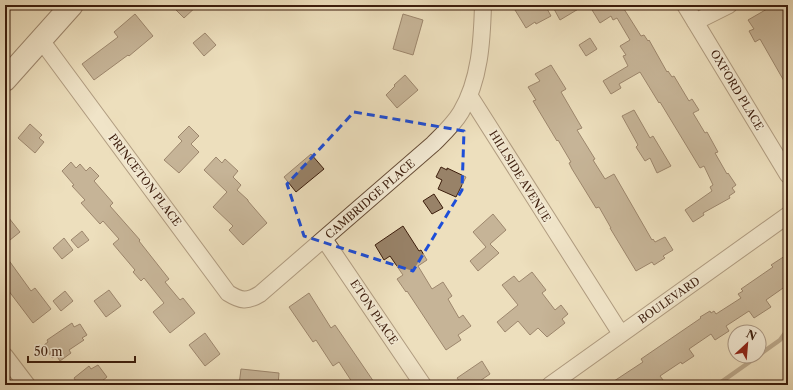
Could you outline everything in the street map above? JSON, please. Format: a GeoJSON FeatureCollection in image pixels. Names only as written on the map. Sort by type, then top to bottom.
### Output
{"type":"FeatureCollection","features":[{"type":"Feature","properties":{"kind":"main road"},"geometry":{"type":"LineString","coordinates":[[5,80],[71,5]]}},
{"type":"Feature","properties":{"kind":"street"},"geometry":{"type":"LineString","coordinates":[[469,95],[477,68],[482,34],[483,5]]}},
{"type":"Feature","properties":{"kind":"street","name":"OXFORD PLACE"},"geometry":{"type":"LineString","coordinates":[[685,5],[788,175]]}},
{"type":"Feature","properties":{"kind":"street"},"geometry":{"type":"LineString","coordinates":[[695,22],[729,5]]}},
{"type":"Feature","properties":{"kind":"street","name":"PRINCETON PLACE"},"geometry":{"type":"LineString","coordinates":[[41,40],[228,292],[244,300],[253,298],[260,294]]}},
{"type":"Feature","properties":{"kind":"street","name":"CAMBRIDGE PLACE"},"geometry":{"type":"LineString","coordinates":[[260,294],[433,144],[448,129],[460,113],[469,95]]}},
{"type":"Feature","properties":{"kind":"street","name":"HILLSIDE AVENUE"},"geometry":{"type":"LineString","coordinates":[[469,95],[621,334]]}},
{"type":"Feature","properties":{"kind":"street","name":"BOULEVARD"},"geometry":{"type":"LineString","coordinates":[[550,385],[788,215]]}},
{"type":"Feature","properties":{"kind":"street","name":"ETON PLACE"},"geometry":{"type":"LineString","coordinates":[[324,239],[423,385]]}},
{"type":"Feature","properties":{"kind":"street"},"geometry":{"type":"LineString","coordinates":[[5,356],[27,385]]}},
{"type":"Feature","properties":{"kind":"highlighted area"},"geometry":{"type":"Polygon","coordinates":[[[354,112],[464,131],[462,190],[413,271],[304,236],[287,184],[354,112]]]}},
{"type":"Feature","properties":{"kind":"building"},"geometry":{"type":"Polygon","coordinates":[[[171,5],[198,5],[184,18],[171,5]]]}},
{"type":"Feature","properties":{"kind":"building"},"geometry":{"type":"Polygon","coordinates":[[[524,5],[545,5],[551,16],[536,24],[535,22],[526,28],[515,10],[524,5]]]}},
{"type":"Feature","properties":{"kind":"building"},"geometry":{"type":"Polygon","coordinates":[[[561,5],[585,5],[560,20],[554,9],[561,5]]]}},
{"type":"Feature","properties":{"kind":"building"},"geometry":{"type":"Polygon","coordinates":[[[589,5],[630,5],[624,9],[641,36],[644,35],[648,41],[649,40],[667,72],[668,71],[672,77],[674,76],[689,101],[692,99],[699,110],[693,113],[705,133],[707,132],[718,152],[715,153],[727,174],[728,173],[736,185],[732,188],[735,192],[729,196],[730,198],[703,213],[704,215],[693,222],[685,210],[712,191],[710,187],[713,185],[704,166],[700,168],[640,72],[619,84],[621,88],[611,94],[603,81],[628,66],[623,56],[626,55],[620,46],[630,40],[617,18],[613,20],[611,16],[600,23],[589,5]]]}},
{"type":"Feature","properties":{"kind":"building"},"geometry":{"type":"Polygon","coordinates":[[[774,5],[788,5],[788,88],[760,39],[755,42],[749,31],[754,29],[748,20],[774,5]]]}},
{"type":"Feature","properties":{"kind":"building"},"geometry":{"type":"Polygon","coordinates":[[[135,14],[153,36],[129,56],[128,55],[94,80],[82,64],[118,37],[114,32],[135,14]]]}},
{"type":"Feature","properties":{"kind":"building"},"geometry":{"type":"Polygon","coordinates":[[[403,14],[423,20],[413,55],[393,49],[403,14]]]}},
{"type":"Feature","properties":{"kind":"building"},"geometry":{"type":"Polygon","coordinates":[[[205,33],[216,45],[204,56],[193,43],[205,33]]]}},
{"type":"Feature","properties":{"kind":"building"},"geometry":{"type":"Polygon","coordinates":[[[590,38],[597,49],[586,56],[579,45],[590,38]]]}},
{"type":"Feature","properties":{"kind":"building"},"geometry":{"type":"Polygon","coordinates":[[[551,65],[566,89],[561,92],[582,128],[577,130],[595,159],[593,160],[605,179],[614,174],[652,240],[653,239],[655,242],[665,237],[673,250],[663,256],[665,258],[654,265],[652,262],[636,271],[599,207],[596,208],[572,169],[569,163],[571,162],[533,101],[536,100],[528,87],[540,81],[535,74],[551,65]]]}},
{"type":"Feature","properties":{"kind":"building"},"geometry":{"type":"Polygon","coordinates":[[[405,75],[418,90],[397,108],[386,95],[405,75]]]}},
{"type":"Feature","properties":{"kind":"building"},"geometry":{"type":"Polygon","coordinates":[[[634,110],[650,138],[653,136],[671,166],[657,173],[650,158],[645,161],[636,147],[638,145],[622,116],[634,110]]]}},
{"type":"Feature","properties":{"kind":"building"},"geometry":{"type":"Polygon","coordinates":[[[30,124],[42,135],[39,138],[44,142],[35,153],[18,138],[30,124]]]}},
{"type":"Feature","properties":{"kind":"building"},"geometry":{"type":"Polygon","coordinates":[[[189,126],[199,136],[191,144],[199,152],[179,173],[164,160],[182,141],[178,137],[189,126]]]}},
{"type":"Feature","properties":{"kind":"building"},"geometry":{"type":"Polygon","coordinates":[[[311,154],[324,169],[296,192],[284,177],[311,154]]]}},
{"type":"Feature","properties":{"kind":"building"},"geometry":{"type":"Polygon","coordinates":[[[216,157],[222,163],[225,159],[238,171],[233,177],[241,185],[237,190],[248,200],[267,223],[243,245],[229,230],[233,226],[213,207],[227,192],[204,170],[216,157]]]}},
{"type":"Feature","properties":{"kind":"building"},"geometry":{"type":"Polygon","coordinates":[[[71,162],[76,168],[80,164],[86,171],[90,167],[99,176],[94,181],[113,203],[110,206],[140,240],[139,241],[169,279],[165,282],[180,300],[183,298],[195,313],[170,333],[153,312],[164,303],[144,278],[141,281],[133,272],[135,270],[113,244],[119,239],[103,221],[100,224],[81,203],[85,200],[72,186],[74,185],[62,171],[71,162]]]}},
{"type":"Feature","properties":{"kind":"building"},"geometry":{"type":"Polygon","coordinates":[[[441,167],[447,170],[447,168],[466,177],[456,197],[438,189],[442,180],[436,177],[441,167]]]}},
{"type":"Feature","properties":{"kind":"building"},"geometry":{"type":"Polygon","coordinates":[[[434,194],[443,208],[432,214],[423,201],[434,194]]]}},
{"type":"Feature","properties":{"kind":"building"},"geometry":{"type":"Polygon","coordinates":[[[5,213],[20,232],[5,244],[5,213]]]}},
{"type":"Feature","properties":{"kind":"building"},"geometry":{"type":"Polygon","coordinates":[[[493,214],[506,230],[490,244],[499,253],[478,271],[470,261],[486,247],[473,232],[493,214]]]}},
{"type":"Feature","properties":{"kind":"building"},"geometry":{"type":"Polygon","coordinates":[[[403,226],[419,251],[421,250],[427,260],[418,266],[432,289],[443,282],[452,296],[448,299],[459,318],[463,315],[471,326],[458,335],[461,340],[446,350],[407,291],[406,292],[397,279],[403,275],[390,256],[384,260],[375,245],[403,226]]]}},
{"type":"Feature","properties":{"kind":"building"},"geometry":{"type":"Polygon","coordinates":[[[82,231],[89,240],[78,248],[71,240],[82,231]]]}},
{"type":"Feature","properties":{"kind":"building"},"geometry":{"type":"Polygon","coordinates":[[[64,238],[73,250],[62,259],[53,248],[64,238]]]}},
{"type":"Feature","properties":{"kind":"building"},"geometry":{"type":"Polygon","coordinates":[[[788,254],[788,279],[783,282],[786,286],[766,300],[771,307],[754,318],[749,311],[727,324],[727,332],[715,340],[711,334],[689,349],[694,356],[682,364],[681,362],[660,376],[663,380],[657,385],[608,385],[643,362],[641,359],[701,318],[700,317],[710,311],[711,313],[714,311],[716,314],[741,298],[738,294],[743,291],[741,289],[773,267],[771,265],[788,254]]]}},
{"type":"Feature","properties":{"kind":"building"},"geometry":{"type":"Polygon","coordinates":[[[5,255],[31,291],[35,288],[51,309],[33,323],[5,286],[5,255]]]}},
{"type":"Feature","properties":{"kind":"building"},"geometry":{"type":"Polygon","coordinates":[[[532,272],[546,290],[542,293],[555,310],[561,305],[568,314],[562,319],[565,323],[547,337],[538,328],[530,335],[518,321],[505,332],[497,322],[518,305],[502,285],[514,276],[519,282],[532,272]]]}},
{"type":"Feature","properties":{"kind":"building"},"geometry":{"type":"Polygon","coordinates":[[[109,290],[121,306],[106,317],[94,301],[109,290]]]}},
{"type":"Feature","properties":{"kind":"building"},"geometry":{"type":"Polygon","coordinates":[[[65,291],[73,301],[61,311],[53,301],[65,291]]]}},
{"type":"Feature","properties":{"kind":"building"},"geometry":{"type":"Polygon","coordinates":[[[309,293],[331,328],[335,325],[376,385],[354,385],[339,362],[333,366],[316,340],[313,342],[289,307],[309,293]]]}},
{"type":"Feature","properties":{"kind":"building"},"geometry":{"type":"Polygon","coordinates":[[[72,323],[74,327],[80,324],[87,335],[82,338],[84,340],[69,350],[71,353],[60,361],[56,355],[52,358],[44,345],[48,342],[47,340],[72,323]]]}},
{"type":"Feature","properties":{"kind":"building"},"geometry":{"type":"Polygon","coordinates":[[[205,333],[220,354],[205,366],[189,345],[205,333]]]}},
{"type":"Feature","properties":{"kind":"building"},"geometry":{"type":"Polygon","coordinates":[[[482,361],[490,374],[474,385],[462,385],[457,378],[482,361]]]}},
{"type":"Feature","properties":{"kind":"building"},"geometry":{"type":"Polygon","coordinates":[[[98,365],[107,377],[97,385],[78,385],[74,378],[89,366],[91,369],[98,365]]]}},
{"type":"Feature","properties":{"kind":"building"},"geometry":{"type":"Polygon","coordinates":[[[241,369],[279,373],[278,385],[239,385],[241,369]]]}},
{"type":"Feature","properties":{"kind":"waterway"},"geometry":{"type":"LineString","coordinates":[[767,349],[780,340],[788,329]]}},
{"type":"Feature","properties":{"kind":"waterway"},"geometry":{"type":"LineString","coordinates":[[717,385],[747,364]]}}]}
